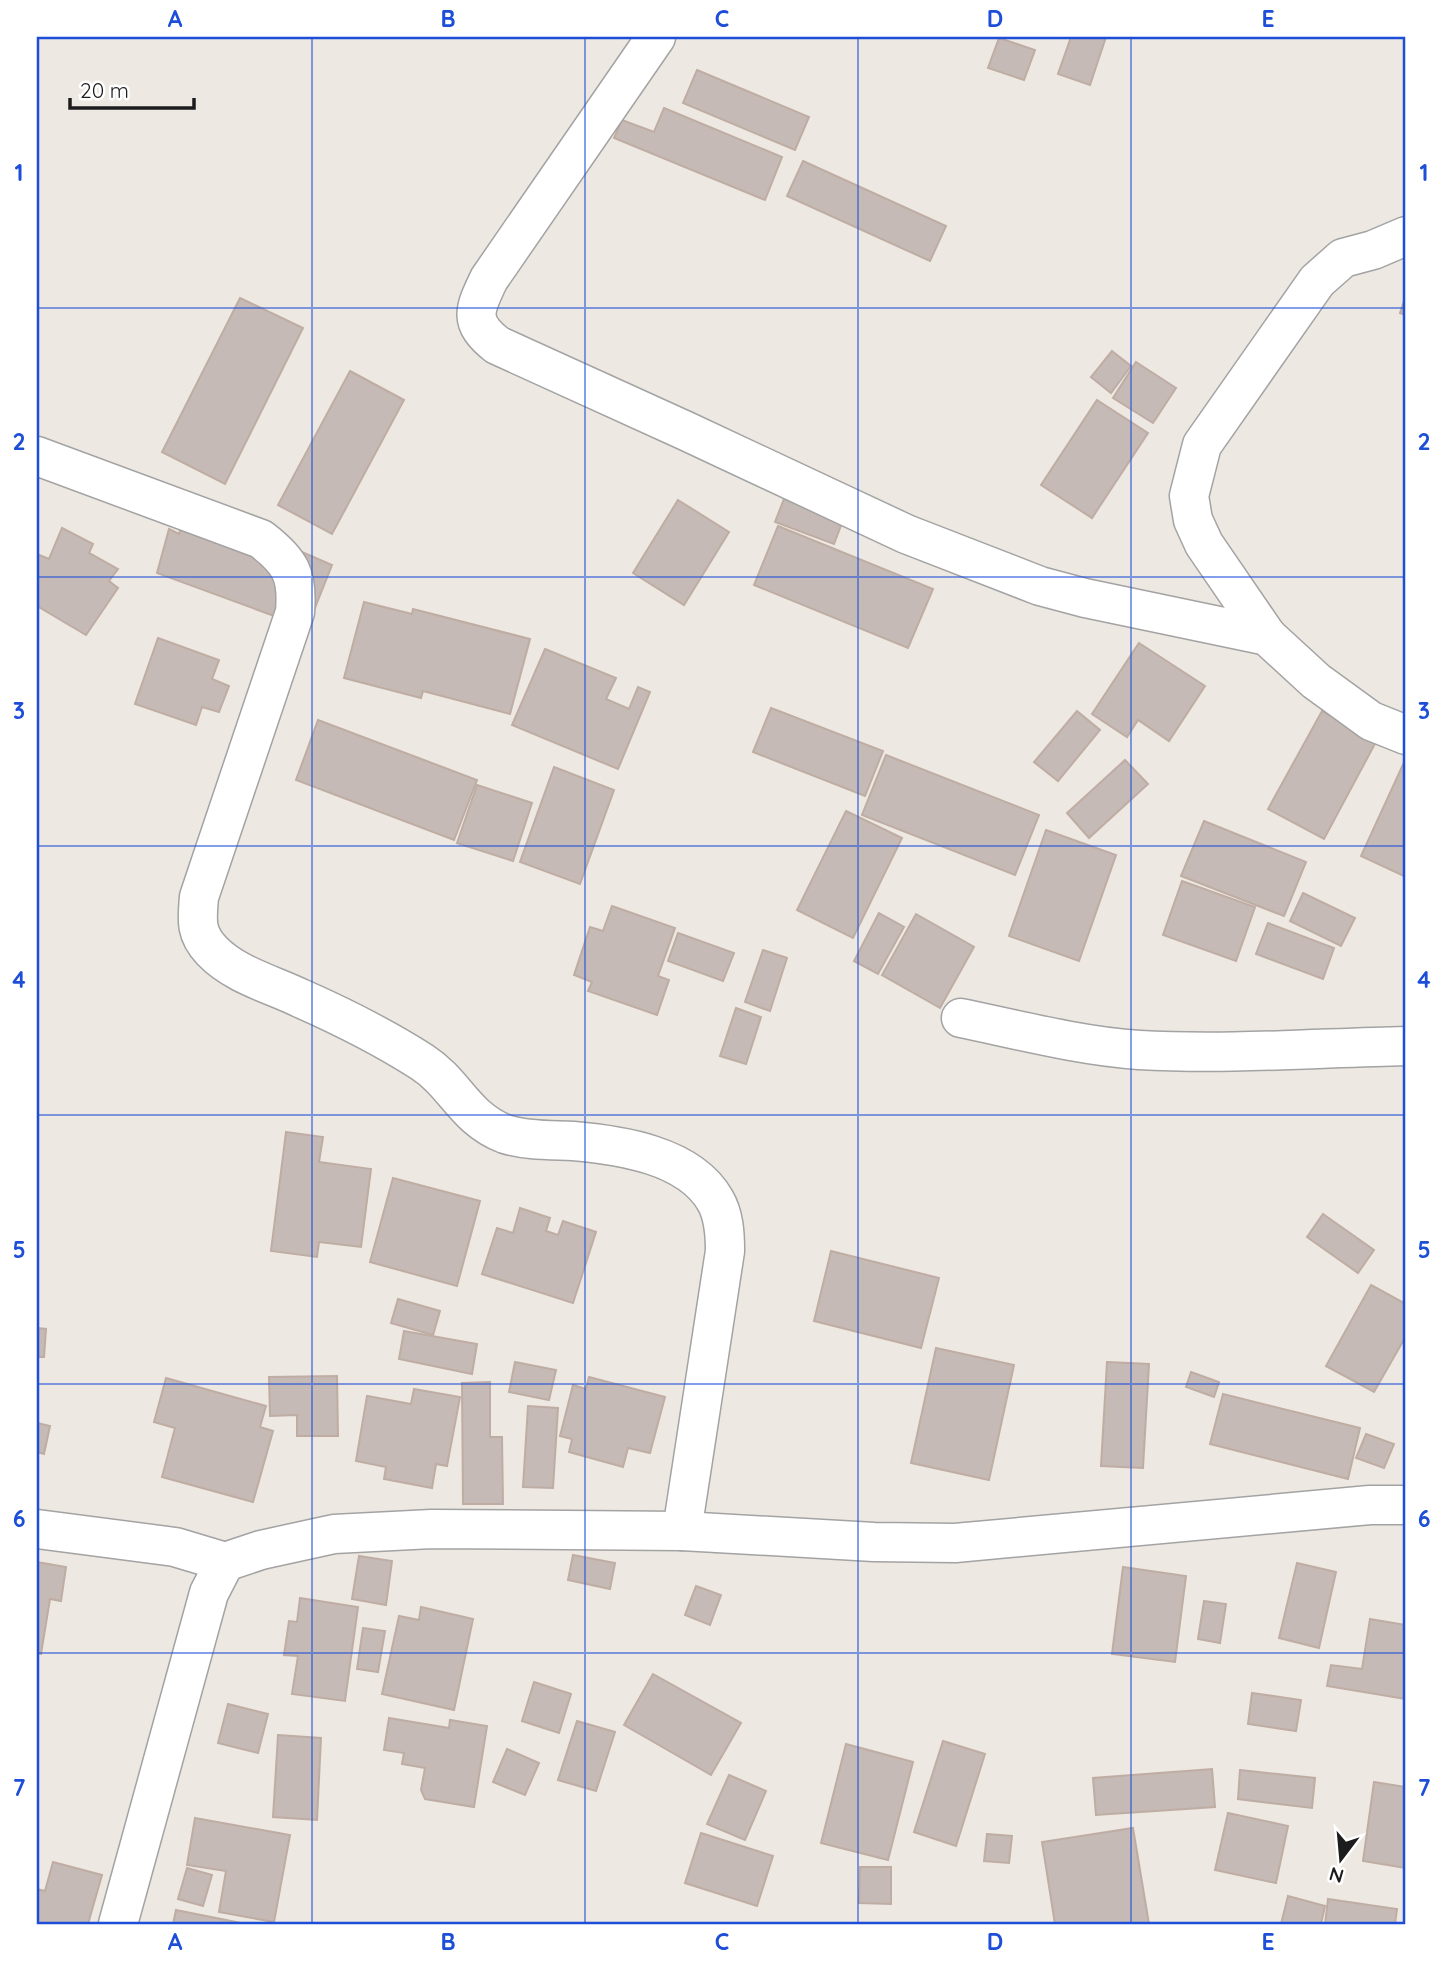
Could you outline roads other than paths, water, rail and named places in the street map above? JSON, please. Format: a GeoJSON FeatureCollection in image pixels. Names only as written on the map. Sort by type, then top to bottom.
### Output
{"type":"FeatureCollection","features":[{"type":"Feature","properties":{"kind":"street"},"geometry":{"type":"LineString","coordinates":[[656,37],[489,279],[476,317],[480,332],[497,345],[686,430],[906,534],[1028,581],[1085,598],[1267,636]]}},
{"type":"Feature","properties":{"kind":"street"},"geometry":{"type":"LineString","coordinates":[[1406,236],[1373,250],[1343,258],[1317,281],[1202,445],[1189,496],[1193,520],[1204,544],[1267,636],[1316,681],[1371,721],[1406,735]]}},
{"type":"Feature","properties":{"kind":"street"},"geometry":{"type":"LineString","coordinates":[[37,456],[261,539],[279,552],[292,570],[296,587],[295,612],[199,897],[197,927],[212,950],[237,970],[352,1022],[428,1066],[443,1078],[470,1113],[491,1127],[520,1137],[607,1144],[635,1150],[662,1159],[691,1174],[715,1199],[725,1227],[725,1251],[682,1531]]}},
{"type":"Feature","properties":{"kind":"street"},"geometry":{"type":"LineString","coordinates":[[961,1018],[1073,1040],[1138,1049],[1197,1051],[1406,1046]]}},
{"type":"Feature","properties":{"kind":"street"},"geometry":{"type":"LineString","coordinates":[[37,1529],[175,1547],[225,1562],[261,1550],[334,1534],[432,1529],[682,1531],[874,1542],[955,1543],[1370,1504],[1406,1505]]}},
{"type":"Feature","properties":{"kind":"street"},"geometry":{"type":"LineString","coordinates":[[118,1924],[209,1593],[225,1562]]}}]}
